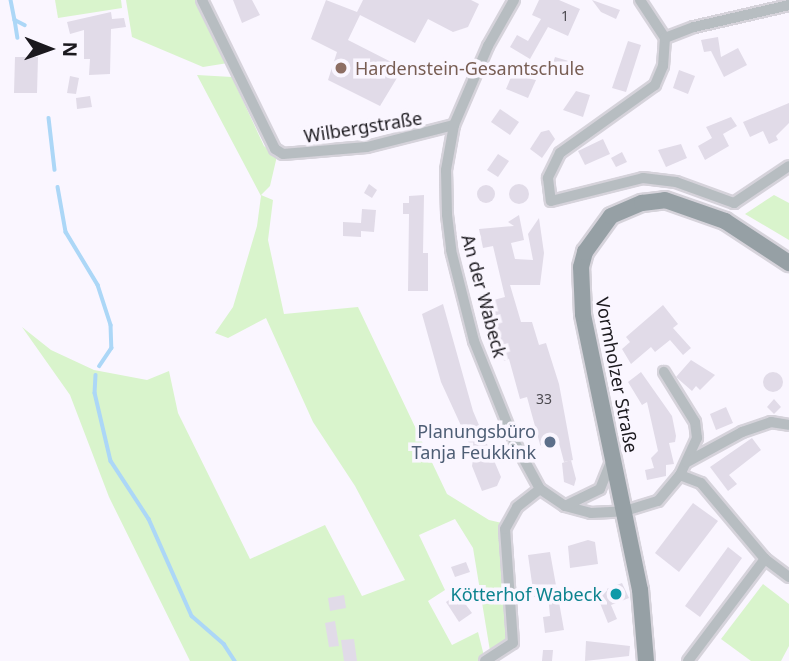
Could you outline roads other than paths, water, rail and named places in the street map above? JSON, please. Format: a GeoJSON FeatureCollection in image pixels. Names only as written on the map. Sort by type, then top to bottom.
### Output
{"type":"FeatureCollection","features":[{"type":"Feature","properties":{"kind":"main road","name":"Vormholzer Straße"},"geometry":{"type":"LineString","coordinates":[[646,661],[645,627],[625,511],[580,290],[585,252],[598,230],[617,213],[665,200],[725,221],[789,263]]}},
{"type":"Feature","properties":{"kind":"street","name":"Wilbergstraße"},"geometry":{"type":"LineString","coordinates":[[202,0],[262,125],[283,154],[367,147],[454,125]]}},
{"type":"Feature","properties":{"kind":"street","name":"An der Wabeck"},"geometry":{"type":"LineString","coordinates":[[514,0],[488,47],[454,125],[446,170],[451,250],[474,341],[515,443],[540,489],[565,506],[591,513],[625,511],[658,501],[680,475],[697,438],[695,422],[664,372]]}},
{"type":"Feature","properties":{"kind":"street"},"geometry":{"type":"LineString","coordinates":[[640,0],[664,38],[663,66],[655,85],[560,153],[548,178],[551,201],[643,178],[676,182],[734,202],[789,166]]}},
{"type":"Feature","properties":{"kind":"street"},"geometry":{"type":"LineString","coordinates":[[757,0],[763,11]]}},
{"type":"Feature","properties":{"kind":"street"},"geometry":{"type":"LineString","coordinates":[[664,38],[789,5]]}},
{"type":"Feature","properties":{"kind":"street"},"geometry":{"type":"LineString","coordinates":[[687,462],[741,432],[771,422],[789,425]]}},
{"type":"Feature","properties":{"kind":"street"},"geometry":{"type":"LineString","coordinates":[[565,506],[600,489],[614,454]]}},
{"type":"Feature","properties":{"kind":"street"},"geometry":{"type":"LineString","coordinates":[[680,475],[701,484],[765,559],[789,577]]}},
{"type":"Feature","properties":{"kind":"street"},"geometry":{"type":"LineString","coordinates":[[485,661],[506,655],[513,643],[505,529],[517,507],[540,489]]}},
{"type":"Feature","properties":{"kind":"street"},"geometry":{"type":"LineString","coordinates":[[688,661],[765,559]]}},
{"type":"Feature","properties":{"kind":"waterway"},"geometry":{"type":"LineString","coordinates":[[11,0],[15,20],[25,25]]}},
{"type":"Feature","properties":{"kind":"waterway"},"geometry":{"type":"LineString","coordinates":[[15,20],[18,38]]}},
{"type":"Feature","properties":{"kind":"waterway"},"geometry":{"type":"LineString","coordinates":[[49,118],[55,170]]}},
{"type":"Feature","properties":{"kind":"waterway"},"geometry":{"type":"LineString","coordinates":[[58,187],[66,232],[98,285],[111,325],[112,348],[100,366]]}},
{"type":"Feature","properties":{"kind":"waterway"},"geometry":{"type":"LineString","coordinates":[[96,375],[95,393],[111,461],[149,519],[192,616],[224,644],[235,661]]}},
{"type":"Feature","properties":{"kind":"place","name":"Hardenstein-Gesamtschule"},"geometry":{"type":"Point","coordinates":[341,68]}},
{"type":"Feature","properties":{"kind":"place","name":"Planungsbüro Tanja Feukkink"},"geometry":{"type":"Point","coordinates":[550,442]}},
{"type":"Feature","properties":{"kind":"place","name":"Kötterhof Wabeck"},"geometry":{"type":"Point","coordinates":[616,594]}}]}
